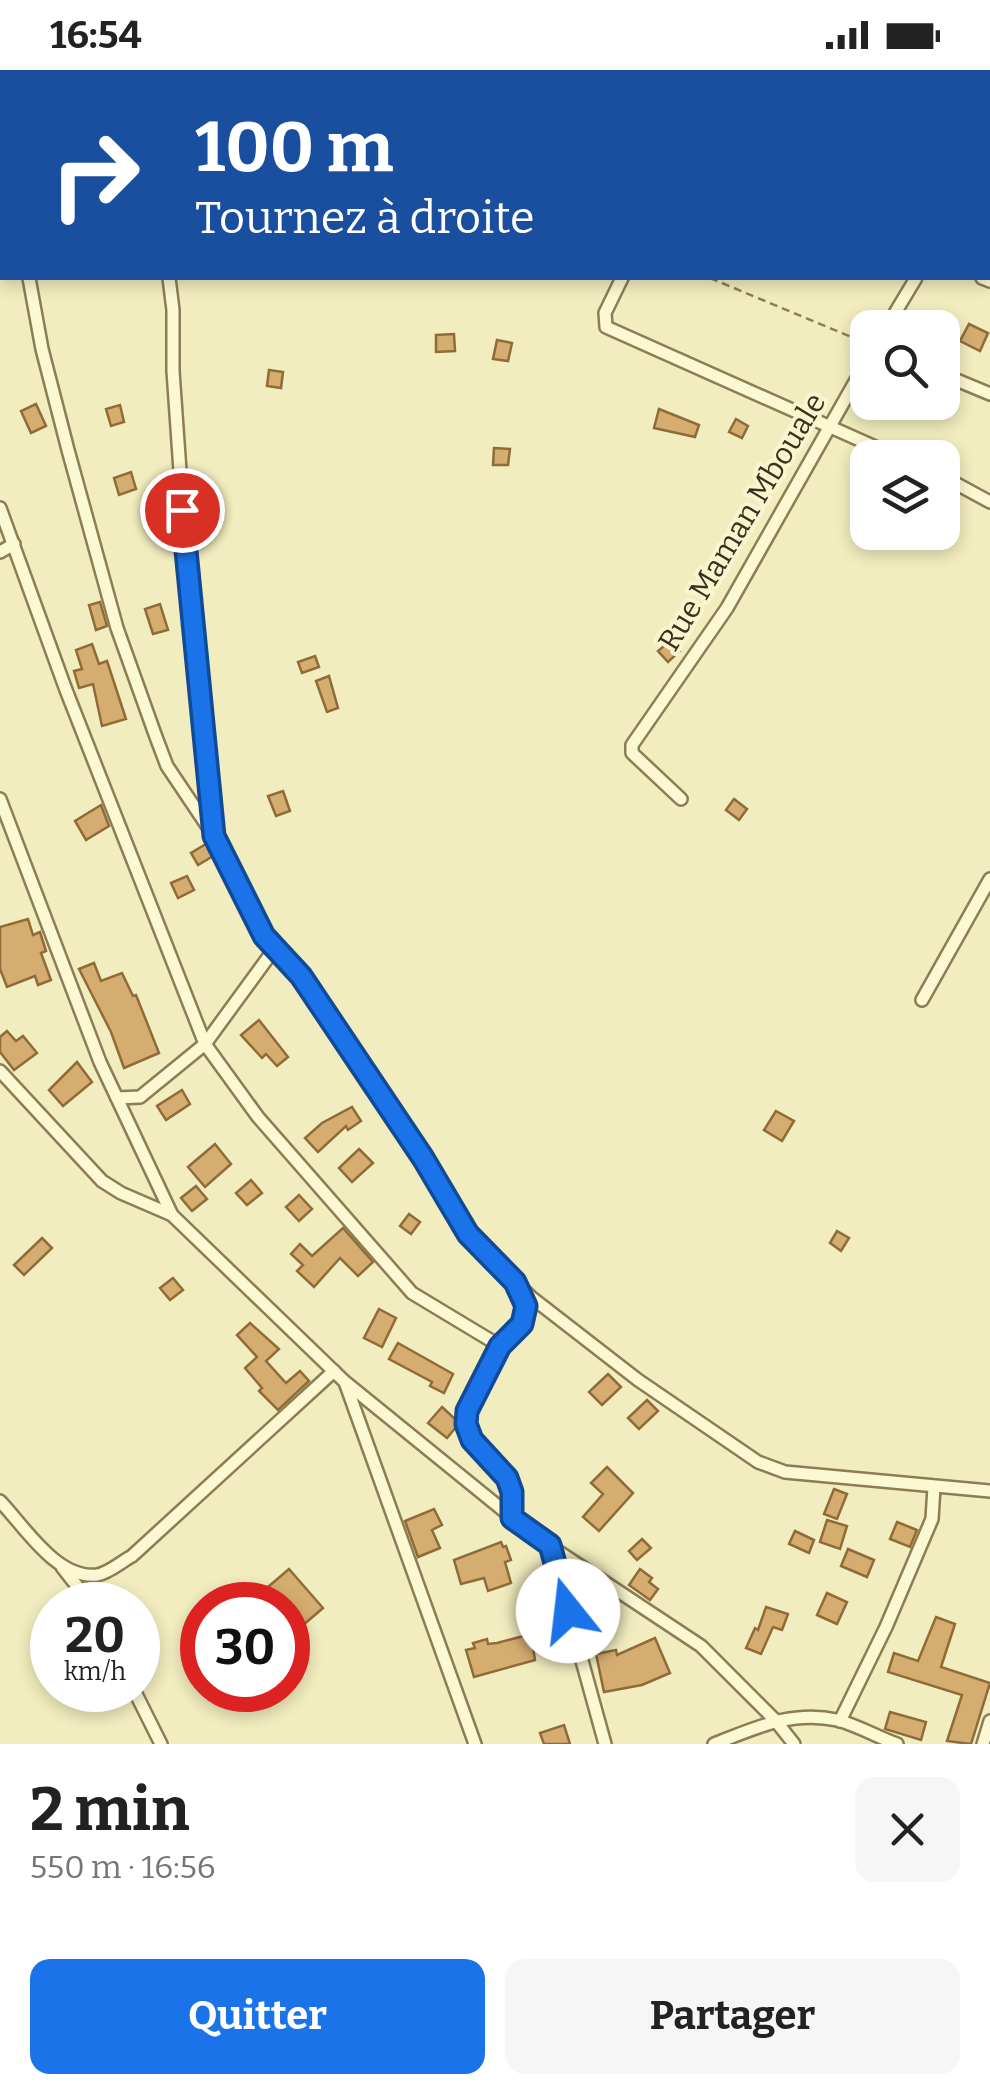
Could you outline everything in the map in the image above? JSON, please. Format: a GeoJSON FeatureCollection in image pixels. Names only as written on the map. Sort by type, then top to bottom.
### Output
{"type":"FeatureCollection","features":[{"type":"Feature","properties":{"kind":"street"},"geometry":{"type":"LineString","coordinates":[[30,280],[42,349],[117,628],[167,766],[214,836],[264,936],[301,976],[423,1158],[468,1234],[515,1282],[638,1380],[758,1462],[785,1472],[990,1491]]}},
{"type":"Feature","properties":{"kind":"street"},"geometry":{"type":"LineString","coordinates":[[169,280],[188,585],[214,836]]}},
{"type":"Feature","properties":{"kind":"street"},"geometry":{"type":"LineString","coordinates":[[621,280],[605,313],[606,327],[860,440]]}},
{"type":"Feature","properties":{"kind":"street"},"geometry":{"type":"LineString","coordinates":[[897,310],[915,280]]}},
{"type":"Feature","properties":{"kind":"street"},"geometry":{"type":"LineString","coordinates":[[960,382],[990,394]]}},
{"type":"Feature","properties":{"kind":"street","name":"Rue Maman Mbouale"},"geometry":{"type":"LineString","coordinates":[[681,799],[632,753],[632,745],[727,608],[850,389]]}},
{"type":"Feature","properties":{"kind":"street"},"geometry":{"type":"LineString","coordinates":[[960,486],[990,502]]}},
{"type":"Feature","properties":{"kind":"street"},"geometry":{"type":"LineString","coordinates":[[0,508],[66,690],[205,1044],[258,1117],[412,1293],[500,1346]]}},
{"type":"Feature","properties":{"kind":"street"},"geometry":{"type":"LineString","coordinates":[[0,552],[14,544]]}},
{"type":"Feature","properties":{"kind":"street"},"geometry":{"type":"LineString","coordinates":[[0,799],[116,1098],[172,1214],[339,1376],[512,1518],[701,1646],[794,1744]]}},
{"type":"Feature","properties":{"kind":"street"},"geometry":{"type":"LineString","coordinates":[[0,838],[17,838]]}},
{"type":"Feature","properties":{"kind":"street"},"geometry":{"type":"LineString","coordinates":[[922,1000],[990,879]]}},
{"type":"Feature","properties":{"kind":"street"},"geometry":{"type":"LineString","coordinates":[[116,1098],[140,1097],[205,1044],[275,948]]}},
{"type":"Feature","properties":{"kind":"street"},"geometry":{"type":"LineString","coordinates":[[0,1071],[102,1181],[121,1194],[172,1214]]}},
{"type":"Feature","properties":{"kind":"street"},"geometry":{"type":"LineString","coordinates":[[512,1518],[512,1492],[507,1478],[472,1440],[466,1424],[467,1411],[500,1346],[522,1324],[526,1306],[515,1282]]}},
{"type":"Feature","properties":{"kind":"street"},"geometry":{"type":"LineString","coordinates":[[62,1567],[94,1576],[132,1556],[339,1376]]}},
{"type":"Feature","properties":{"kind":"street"},"geometry":{"type":"LineString","coordinates":[[339,1376],[475,1744]]}},
{"type":"Feature","properties":{"kind":"street"},"geometry":{"type":"LineString","coordinates":[[840,1721],[932,1519],[934,1487]]}},
{"type":"Feature","properties":{"kind":"street"},"geometry":{"type":"LineString","coordinates":[[0,1501],[74,1582]]}},
{"type":"Feature","properties":{"kind":"street"},"geometry":{"type":"LineString","coordinates":[[550,1545],[606,1744]]}},
{"type":"Feature","properties":{"kind":"street"},"geometry":{"type":"LineString","coordinates":[[145,1712],[160,1744]]}},
{"type":"Feature","properties":{"kind":"street"},"geometry":{"type":"LineString","coordinates":[[714,1744],[775,1720],[801,1716],[840,1721],[896,1744]]}},
{"type":"Feature","properties":{"kind":"street"},"geometry":{"type":"LineString","coordinates":[[983,1744],[990,1722]]}},
{"type":"Feature","properties":{"kind":"path"},"geometry":{"type":"LineString","coordinates":[[715,280],[850,336]]}},
{"type":"Feature","properties":{"kind":"building"},"geometry":{"type":"Polygon","coordinates":[[[969,324],[988,333],[980,351],[960,341],[969,324]]]}},
{"type":"Feature","properties":{"kind":"building"},"geometry":{"type":"Polygon","coordinates":[[[454,334],[455,351],[436,352],[436,335],[454,334]]]}},
{"type":"Feature","properties":{"kind":"building"},"geometry":{"type":"Polygon","coordinates":[[[497,340],[512,343],[508,361],[493,359],[497,340]]]}},
{"type":"Feature","properties":{"kind":"building"},"geometry":{"type":"Polygon","coordinates":[[[269,370],[283,372],[281,388],[267,386],[269,370]]]}},
{"type":"Feature","properties":{"kind":"building"},"geometry":{"type":"Polygon","coordinates":[[[36,404],[46,426],[31,433],[21,411],[36,404]]]}},
{"type":"Feature","properties":{"kind":"building"},"geometry":{"type":"Polygon","coordinates":[[[120,405],[124,422],[111,426],[106,409],[120,405]]]}},
{"type":"Feature","properties":{"kind":"building"},"geometry":{"type":"Polygon","coordinates":[[[659,409],[699,425],[695,437],[654,428],[659,409]]]}},
{"type":"Feature","properties":{"kind":"building"},"geometry":{"type":"Polygon","coordinates":[[[736,419],[748,426],[742,438],[729,432],[736,419]]]}},
{"type":"Feature","properties":{"kind":"building"},"geometry":{"type":"Polygon","coordinates":[[[494,448],[510,449],[508,465],[493,465],[494,448]]]}},
{"type":"Feature","properties":{"kind":"building"},"geometry":{"type":"Polygon","coordinates":[[[131,472],[136,489],[119,495],[114,478],[131,472]]]}},
{"type":"Feature","properties":{"kind":"building"},"geometry":{"type":"Polygon","coordinates":[[[100,602],[107,626],[96,630],[89,605],[100,602]]]}},
{"type":"Feature","properties":{"kind":"building"},"geometry":{"type":"Polygon","coordinates":[[[160,604],[168,630],[153,634],[145,609],[160,604]]]}},
{"type":"Feature","properties":{"kind":"building"},"geometry":{"type":"Polygon","coordinates":[[[671,640],[680,651],[668,662],[658,651],[671,640]]]}},
{"type":"Feature","properties":{"kind":"building"},"geometry":{"type":"Polygon","coordinates":[[[92,644],[99,664],[107,661],[126,719],[102,726],[93,684],[79,688],[74,671],[82,669],[76,650],[92,644]]]}},
{"type":"Feature","properties":{"kind":"building"},"geometry":{"type":"Polygon","coordinates":[[[315,656],[319,667],[302,673],[298,662],[315,656]]]}},
{"type":"Feature","properties":{"kind":"building"},"geometry":{"type":"Polygon","coordinates":[[[329,676],[338,708],[327,712],[316,681],[329,676]]]}},
{"type":"Feature","properties":{"kind":"building"},"geometry":{"type":"Polygon","coordinates":[[[283,791],[290,811],[276,816],[268,796],[283,791]]]}},
{"type":"Feature","properties":{"kind":"building"},"geometry":{"type":"Polygon","coordinates":[[[734,799],[747,809],[739,820],[726,810],[734,799]]]}},
{"type":"Feature","properties":{"kind":"building"},"geometry":{"type":"Polygon","coordinates":[[[101,805],[109,826],[86,840],[75,821],[101,805]]]}},
{"type":"Feature","properties":{"kind":"building"},"geometry":{"type":"Polygon","coordinates":[[[206,844],[213,856],[198,865],[191,853],[206,844]]]}},
{"type":"Feature","properties":{"kind":"building"},"geometry":{"type":"Polygon","coordinates":[[[187,876],[194,890],[178,898],[171,883],[187,876]]]}},
{"type":"Feature","properties":{"kind":"building"},"geometry":{"type":"Polygon","coordinates":[[[28,919],[33,935],[40,932],[46,951],[41,953],[51,980],[38,985],[35,976],[7,987],[0,969],[0,927],[28,919]]]}},
{"type":"Feature","properties":{"kind":"building"},"geometry":{"type":"Polygon","coordinates":[[[94,963],[101,981],[122,973],[133,996],[136,995],[159,1053],[124,1068],[111,1032],[79,969],[94,963]]]}},
{"type":"Feature","properties":{"kind":"building"},"geometry":{"type":"Polygon","coordinates":[[[259,1020],[288,1057],[277,1066],[266,1054],[262,1058],[241,1035],[259,1020]]]}},
{"type":"Feature","properties":{"kind":"building"},"geometry":{"type":"Polygon","coordinates":[[[7,1031],[16,1041],[23,1036],[37,1053],[14,1070],[0,1052],[0,1037],[7,1031]]]}},
{"type":"Feature","properties":{"kind":"building"},"geometry":{"type":"Polygon","coordinates":[[[77,1062],[92,1082],[63,1106],[49,1090],[77,1062]]]}},
{"type":"Feature","properties":{"kind":"building"},"geometry":{"type":"Polygon","coordinates":[[[182,1090],[190,1104],[166,1120],[157,1106],[182,1090]]]}},
{"type":"Feature","properties":{"kind":"building"},"geometry":{"type":"Polygon","coordinates":[[[352,1107],[361,1121],[348,1130],[346,1126],[318,1152],[305,1138],[322,1123],[352,1107]]]}},
{"type":"Feature","properties":{"kind":"building"},"geometry":{"type":"Polygon","coordinates":[[[776,1111],[794,1121],[782,1141],[764,1130],[776,1111]]]}},
{"type":"Feature","properties":{"kind":"building"},"geometry":{"type":"Polygon","coordinates":[[[215,1144],[231,1164],[205,1187],[188,1167],[215,1144]]]}},
{"type":"Feature","properties":{"kind":"building"},"geometry":{"type":"Polygon","coordinates":[[[359,1149],[373,1163],[352,1182],[339,1168],[359,1149]]]}},
{"type":"Feature","properties":{"kind":"building"},"geometry":{"type":"Polygon","coordinates":[[[251,1180],[262,1193],[247,1205],[236,1193],[251,1180]]]}},
{"type":"Feature","properties":{"kind":"building"},"geometry":{"type":"Polygon","coordinates":[[[196,1186],[207,1199],[192,1211],[181,1198],[196,1186]]]}},
{"type":"Feature","properties":{"kind":"building"},"geometry":{"type":"Polygon","coordinates":[[[299,1195],[312,1209],[299,1221],[286,1207],[299,1195]]]}},
{"type":"Feature","properties":{"kind":"building"},"geometry":{"type":"Polygon","coordinates":[[[409,1214],[420,1222],[411,1234],[400,1226],[409,1214]]]}},
{"type":"Feature","properties":{"kind":"building"},"geometry":{"type":"Polygon","coordinates":[[[343,1228],[373,1262],[358,1276],[340,1258],[314,1287],[297,1271],[303,1265],[291,1254],[300,1244],[312,1256],[343,1228]]]}},
{"type":"Feature","properties":{"kind":"building"},"geometry":{"type":"Polygon","coordinates":[[[837,1231],[849,1238],[841,1251],[830,1243],[837,1231]]]}},
{"type":"Feature","properties":{"kind":"building"},"geometry":{"type":"Polygon","coordinates":[[[42,1238],[52,1248],[24,1275],[14,1265],[42,1238]]]}},
{"type":"Feature","properties":{"kind":"building"},"geometry":{"type":"Polygon","coordinates":[[[173,1278],[183,1290],[170,1300],[160,1288],[173,1278]]]}},
{"type":"Feature","properties":{"kind":"building"},"geometry":{"type":"Polygon","coordinates":[[[379,1309],[396,1318],[382,1347],[364,1338],[379,1309]]]}},
{"type":"Feature","properties":{"kind":"building"},"geometry":{"type":"Polygon","coordinates":[[[250,1323],[279,1349],[266,1361],[286,1383],[300,1371],[309,1381],[278,1410],[259,1391],[262,1388],[245,1368],[257,1357],[237,1335],[250,1323]]]}},
{"type":"Feature","properties":{"kind":"building"},"geometry":{"type":"Polygon","coordinates":[[[398,1343],[453,1374],[444,1393],[430,1386],[432,1382],[389,1359],[398,1343]]]}},
{"type":"Feature","properties":{"kind":"building"},"geometry":{"type":"Polygon","coordinates":[[[608,1374],[621,1387],[602,1405],[589,1392],[608,1374]]]}},
{"type":"Feature","properties":{"kind":"building"},"geometry":{"type":"Polygon","coordinates":[[[647,1400],[658,1411],[639,1429],[628,1418],[647,1400]]]}},
{"type":"Feature","properties":{"kind":"building"},"geometry":{"type":"Polygon","coordinates":[[[442,1407],[457,1426],[447,1438],[428,1423],[442,1407]]]}},
{"type":"Feature","properties":{"kind":"building"},"geometry":{"type":"Polygon","coordinates":[[[607,1467],[633,1493],[599,1531],[583,1517],[603,1494],[591,1483],[607,1467]]]}},
{"type":"Feature","properties":{"kind":"building"},"geometry":{"type":"Polygon","coordinates":[[[834,1489],[847,1494],[837,1519],[824,1514],[834,1489]]]}},
{"type":"Feature","properties":{"kind":"building"},"geometry":{"type":"Polygon","coordinates":[[[434,1509],[442,1525],[432,1530],[440,1548],[418,1557],[405,1521],[434,1509]]]}},
{"type":"Feature","properties":{"kind":"building"},"geometry":{"type":"Polygon","coordinates":[[[827,1520],[847,1526],[840,1549],[820,1542],[827,1520]]]}},
{"type":"Feature","properties":{"kind":"building"},"geometry":{"type":"Polygon","coordinates":[[[897,1522],[917,1530],[910,1547],[890,1539],[897,1522]]]}},
{"type":"Feature","properties":{"kind":"building"},"geometry":{"type":"Polygon","coordinates":[[[795,1531],[814,1540],[809,1553],[789,1544],[795,1531]]]}},
{"type":"Feature","properties":{"kind":"building"},"geometry":{"type":"Polygon","coordinates":[[[642,1539],[651,1548],[637,1560],[629,1551],[642,1539]]]}},
{"type":"Feature","properties":{"kind":"building"},"geometry":{"type":"Polygon","coordinates":[[[501,1542],[511,1560],[505,1562],[511,1583],[488,1591],[484,1578],[461,1584],[454,1560],[501,1542]]]}},
{"type":"Feature","properties":{"kind":"building"},"geometry":{"type":"Polygon","coordinates":[[[848,1549],[874,1560],[867,1577],[841,1566],[848,1549]]]}},
{"type":"Feature","properties":{"kind":"building"},"geometry":{"type":"Polygon","coordinates":[[[289,1569],[300,1582],[274,1582],[289,1569]]]}},
{"type":"Feature","properties":{"kind":"building"},"geometry":{"type":"Polygon","coordinates":[[[640,1569],[658,1589],[650,1600],[629,1585],[640,1569]]]}},
{"type":"Feature","properties":{"kind":"building"},"geometry":{"type":"Polygon","coordinates":[[[310,1593],[323,1608],[310,1619],[310,1593]]]}},
{"type":"Feature","properties":{"kind":"building"},"geometry":{"type":"Polygon","coordinates":[[[827,1593],[847,1602],[837,1624],[817,1615],[827,1593]]]}},
{"type":"Feature","properties":{"kind":"building"},"geometry":{"type":"Polygon","coordinates":[[[766,1607],[788,1614],[782,1630],[773,1627],[761,1654],[746,1648],[766,1607]]]}},
{"type":"Feature","properties":{"kind":"building"},"geometry":{"type":"Polygon","coordinates":[[[936,1617],[955,1624],[941,1667],[990,1683],[971,1744],[947,1741],[962,1695],[888,1672],[894,1653],[918,1661],[936,1617]]]}},
{"type":"Feature","properties":{"kind":"building"},"geometry":{"type":"Polygon","coordinates":[[[531,1634],[535,1660],[474,1677],[466,1650],[475,1648],[473,1643],[487,1639],[488,1644],[497,1643],[531,1634]]]}},
{"type":"Feature","properties":{"kind":"building"},"geometry":{"type":"Polygon","coordinates":[[[655,1638],[670,1673],[642,1685],[604,1692],[596,1654],[616,1650],[617,1655],[655,1638]]]}},
{"type":"Feature","properties":{"kind":"building"},"geometry":{"type":"Polygon","coordinates":[[[890,1712],[926,1722],[921,1740],[885,1729],[890,1712]]]}},
{"type":"Feature","properties":{"kind":"building"},"geometry":{"type":"Polygon","coordinates":[[[564,1725],[570,1744],[544,1744],[540,1733],[564,1725]]]}},
{"type":"Feature","properties":{"kind":"route"},"geometry":{"type":"LineString","coordinates":[[182,510],[214,836],[264,936],[301,976],[423,1158],[468,1234],[515,1282],[526,1306],[522,1324],[500,1346],[467,1411],[466,1424],[472,1440],[507,1478],[512,1492],[512,1518],[550,1545],[568,1611]]}}]}
